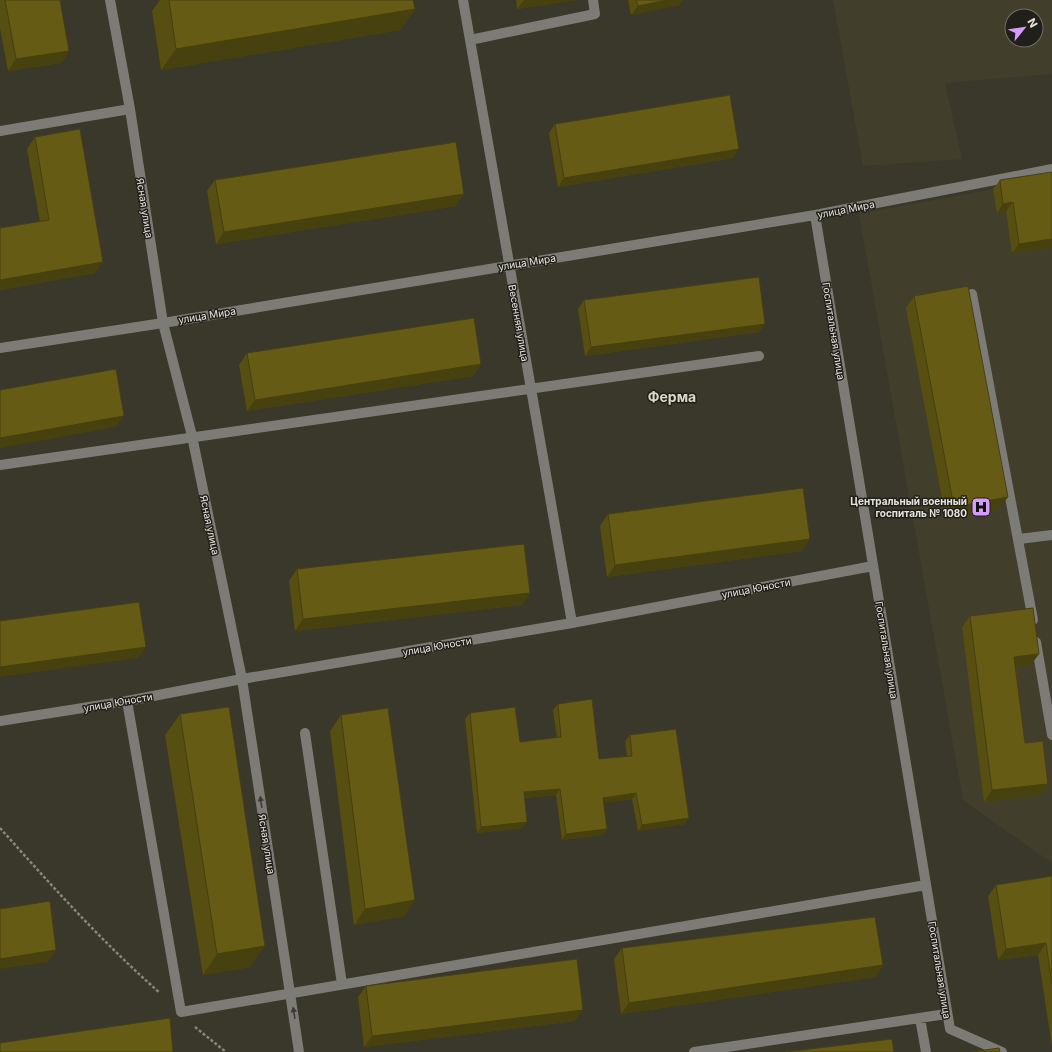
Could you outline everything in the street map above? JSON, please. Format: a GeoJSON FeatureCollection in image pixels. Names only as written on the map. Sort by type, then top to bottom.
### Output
{"type":"FeatureCollection","features":[{"type":"Feature","properties":{"kind":"street","name":"Ясная улица"},"geometry":{"type":"LineString","coordinates":[[110,0],[130,109],[163,323],[192,436],[242,679],[300,1052]]}},
{"type":"Feature","properties":{"kind":"street","name":"Весенняя улица"},"geometry":{"type":"LineString","coordinates":[[463,0],[572,623]]}},
{"type":"Feature","properties":{"kind":"street"},"geometry":{"type":"LineString","coordinates":[[470,40],[595,14],[593,0]]}},
{"type":"Feature","properties":{"kind":"street"},"geometry":{"type":"LineString","coordinates":[[0,131],[130,109]]}},
{"type":"Feature","properties":{"kind":"street","name":"улица Мира"},"geometry":{"type":"LineString","coordinates":[[0,348],[163,323],[815,215],[1052,169]]}},
{"type":"Feature","properties":{"kind":"street","name":"Госпитальная улица"},"geometry":{"type":"LineString","coordinates":[[815,215],[946,1014],[950,1029],[1002,1052]]}},
{"type":"Feature","properties":{"kind":"street"},"geometry":{"type":"LineString","coordinates":[[972,294],[1019,539],[1052,735]]}},
{"type":"Feature","properties":{"kind":"street"},"geometry":{"type":"LineString","coordinates":[[0,465],[192,436],[759,356]]}},
{"type":"Feature","properties":{"kind":"street"},"geometry":{"type":"LineString","coordinates":[[1019,539],[1052,535]]}},
{"type":"Feature","properties":{"kind":"street","name":"улица Юности"},"geometry":{"type":"LineString","coordinates":[[0,721],[127,701],[242,679],[572,623],[873,566]]}},
{"type":"Feature","properties":{"kind":"street"},"geometry":{"type":"LineString","coordinates":[[127,701],[181,1012],[290,992],[926,885]]}},
{"type":"Feature","properties":{"kind":"street"},"geometry":{"type":"LineString","coordinates":[[305,733],[342,984]]}},
{"type":"Feature","properties":{"kind":"street"},"geometry":{"type":"LineString","coordinates":[[694,1052],[946,1014]]}},
{"type":"Feature","properties":{"kind":"street"},"geometry":{"type":"LineString","coordinates":[[920,1018],[926,1052]]}},
{"type":"Feature","properties":{"kind":"path"},"geometry":{"type":"LineString","coordinates":[[0,828],[71,907],[120,957],[181,1012],[191,1024],[226,1052]]}},
{"type":"Feature","properties":{"kind":"shaded area"},"geometry":{"type":"Polygon","coordinates":[[[833,0],[1052,0],[1052,74],[945,83],[962,159],[863,166],[833,0]]]}},
{"type":"Feature","properties":{"kind":"shaded area","name":"Центральный военный госпиталь № 1080"},"geometry":{"type":"Polygon","coordinates":[[[1052,180],[1052,863],[963,800],[859,214],[993,189],[1052,180]]]}},
{"type":"Feature","properties":{"kind":"building"},"geometry":{"type":"Polygon","coordinates":[[[5,0],[60,0],[69,51],[16,59],[5,0]]]}},
{"type":"Feature","properties":{"kind":"building"},"geometry":{"type":"Polygon","coordinates":[[[169,0],[413,0],[415,9],[176,49],[169,0]]]}},
{"type":"Feature","properties":{"kind":"building"},"geometry":{"type":"Polygon","coordinates":[[[636,0],[668,0],[638,6],[636,0]]]}},
{"type":"Feature","properties":{"kind":"building"},"geometry":{"type":"Polygon","coordinates":[[[730,95],[739,149],[564,178],[555,124],[730,95]]]}},
{"type":"Feature","properties":{"kind":"building"},"geometry":{"type":"Polygon","coordinates":[[[80,129],[103,262],[0,280],[0,228],[49,220],[35,137],[80,129]]]}},
{"type":"Feature","properties":{"kind":"building"},"geometry":{"type":"Polygon","coordinates":[[[456,142],[464,194],[224,232],[215,180],[456,142]]]}},
{"type":"Feature","properties":{"kind":"building"},"geometry":{"type":"Polygon","coordinates":[[[1052,172],[1052,239],[1019,244],[1013,202],[1003,204],[1000,180],[1052,172]]]}},
{"type":"Feature","properties":{"kind":"building"},"geometry":{"type":"Polygon","coordinates":[[[759,277],[765,324],[591,347],[584,300],[759,277]]]}},
{"type":"Feature","properties":{"kind":"building"},"geometry":{"type":"Polygon","coordinates":[[[968,286],[1008,497],[954,507],[914,296],[968,286]]]}},
{"type":"Feature","properties":{"kind":"building"},"geometry":{"type":"Polygon","coordinates":[[[474,318],[481,364],[255,400],[247,353],[474,318]]]}},
{"type":"Feature","properties":{"kind":"building"},"geometry":{"type":"Polygon","coordinates":[[[116,369],[124,416],[0,438],[0,390],[116,369]]]}},
{"type":"Feature","properties":{"kind":"building"},"geometry":{"type":"Polygon","coordinates":[[[803,488],[810,539],[615,565],[608,514],[803,488]]]}},
{"type":"Feature","properties":{"kind":"building"},"geometry":{"type":"Polygon","coordinates":[[[524,544],[530,593],[303,619],[297,569],[524,544]]]}},
{"type":"Feature","properties":{"kind":"building"},"geometry":{"type":"Polygon","coordinates":[[[139,602],[146,647],[0,667],[0,621],[139,602]]]}},
{"type":"Feature","properties":{"kind":"building"},"geometry":{"type":"Polygon","coordinates":[[[1033,608],[1039,654],[1014,657],[1025,743],[1043,741],[1048,784],[992,790],[970,616],[1033,608]]]}},
{"type":"Feature","properties":{"kind":"building"},"geometry":{"type":"Polygon","coordinates":[[[592,699],[599,759],[632,756],[630,735],[676,729],[689,818],[642,825],[636,793],[603,798],[607,829],[566,834],[560,789],[524,792],[527,822],[481,827],[470,713],[515,707],[520,742],[561,737],[558,704],[592,699]]]}},
{"type":"Feature","properties":{"kind":"building"},"geometry":{"type":"Polygon","coordinates":[[[229,707],[265,946],[217,954],[180,714],[229,707]]]}},
{"type":"Feature","properties":{"kind":"building"},"geometry":{"type":"Polygon","coordinates":[[[388,708],[415,900],[365,909],[341,715],[388,708]]]}},
{"type":"Feature","properties":{"kind":"building"},"geometry":{"type":"Polygon","coordinates":[[[1052,876],[1052,984],[1046,943],[1006,949],[996,885],[1052,876]]]}},
{"type":"Feature","properties":{"kind":"building"},"geometry":{"type":"Polygon","coordinates":[[[50,901],[56,950],[0,959],[0,909],[50,901]]]}},
{"type":"Feature","properties":{"kind":"building"},"geometry":{"type":"Polygon","coordinates":[[[875,917],[883,965],[629,1003],[622,948],[875,917]]]}},
{"type":"Feature","properties":{"kind":"building"},"geometry":{"type":"Polygon","coordinates":[[[577,959],[583,1010],[372,1036],[366,986],[577,959]]]}},
{"type":"Feature","properties":{"kind":"building"},"geometry":{"type":"Polygon","coordinates":[[[170,1018],[173,1052],[0,1052],[0,1043],[170,1018]]]}},
{"type":"Feature","properties":{"kind":"building"},"geometry":{"type":"Polygon","coordinates":[[[892,1039],[894,1052],[785,1052],[892,1039]]]}},
{"type":"Feature","properties":{"kind":"building"},"geometry":{"type":"Polygon","coordinates":[[[999,1048],[1000,1052],[971,1052],[999,1048]]]}},
{"type":"Feature","properties":{"kind":"place","name":"Центральный военный госпиталь № 1080"},"geometry":{"type":"Point","coordinates":[981,507]}},
{"type":"Feature","properties":{"kind":"district","name":"Ферма"},"geometry":{"type":"Point","coordinates":[672,396]}}]}
